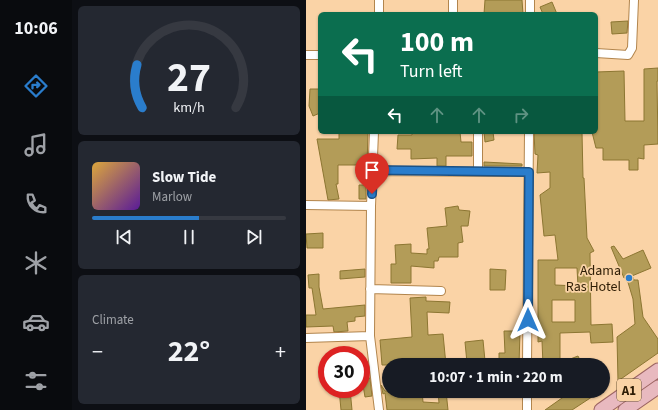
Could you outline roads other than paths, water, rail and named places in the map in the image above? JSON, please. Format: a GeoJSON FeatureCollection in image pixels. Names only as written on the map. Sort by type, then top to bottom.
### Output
{"type":"FeatureCollection","features":[{"type":"Feature","properties":{"kind":"main road","name":"A1"},"geometry":{"type":"LineString","coordinates":[[601,410],[658,370]]}},
{"type":"Feature","properties":{"kind":"main road","name":"A1"},"geometry":{"type":"LineString","coordinates":[[625,410],[658,387]]}},
{"type":"Feature","properties":{"kind":"street"},"geometry":{"type":"LineString","coordinates":[[379,0],[379,12]]}},
{"type":"Feature","properties":{"kind":"street"},"geometry":{"type":"LineString","coordinates":[[453,0],[453,12]]}},
{"type":"Feature","properties":{"kind":"street"},"geometry":{"type":"LineString","coordinates":[[530,0],[530,12]]}},
{"type":"Feature","properties":{"kind":"street"},"geometry":{"type":"LineString","coordinates":[[598,54],[628,55],[632,48],[634,0]]}},
{"type":"Feature","properties":{"kind":"street"},"geometry":{"type":"LineString","coordinates":[[306,55],[318,55]]}},
{"type":"Feature","properties":{"kind":"street"},"geometry":{"type":"LineString","coordinates":[[374,134],[370,336],[379,410]]}},
{"type":"Feature","properties":{"kind":"street"},"geometry":{"type":"LineString","coordinates":[[478,134],[478,171]]}},
{"type":"Feature","properties":{"kind":"street"},"geometry":{"type":"LineString","coordinates":[[528,358],[529,134]]}},
{"type":"Feature","properties":{"kind":"street"},"geometry":{"type":"LineString","coordinates":[[373,170],[529,172]]}},
{"type":"Feature","properties":{"kind":"street"},"geometry":{"type":"LineString","coordinates":[[306,205],[372,206]]}},
{"type":"Feature","properties":{"kind":"street"},"geometry":{"type":"LineString","coordinates":[[370,289],[441,291]]}},
{"type":"Feature","properties":{"kind":"street"},"geometry":{"type":"LineString","coordinates":[[306,338],[370,336]]}},
{"type":"Feature","properties":{"kind":"street"},"geometry":{"type":"LineString","coordinates":[[527,398],[527,410]]}},
{"type":"Feature","properties":{"kind":"place","name":"Adama Ras Hotel"},"geometry":{"type":"Point","coordinates":[629,278]}}]}
